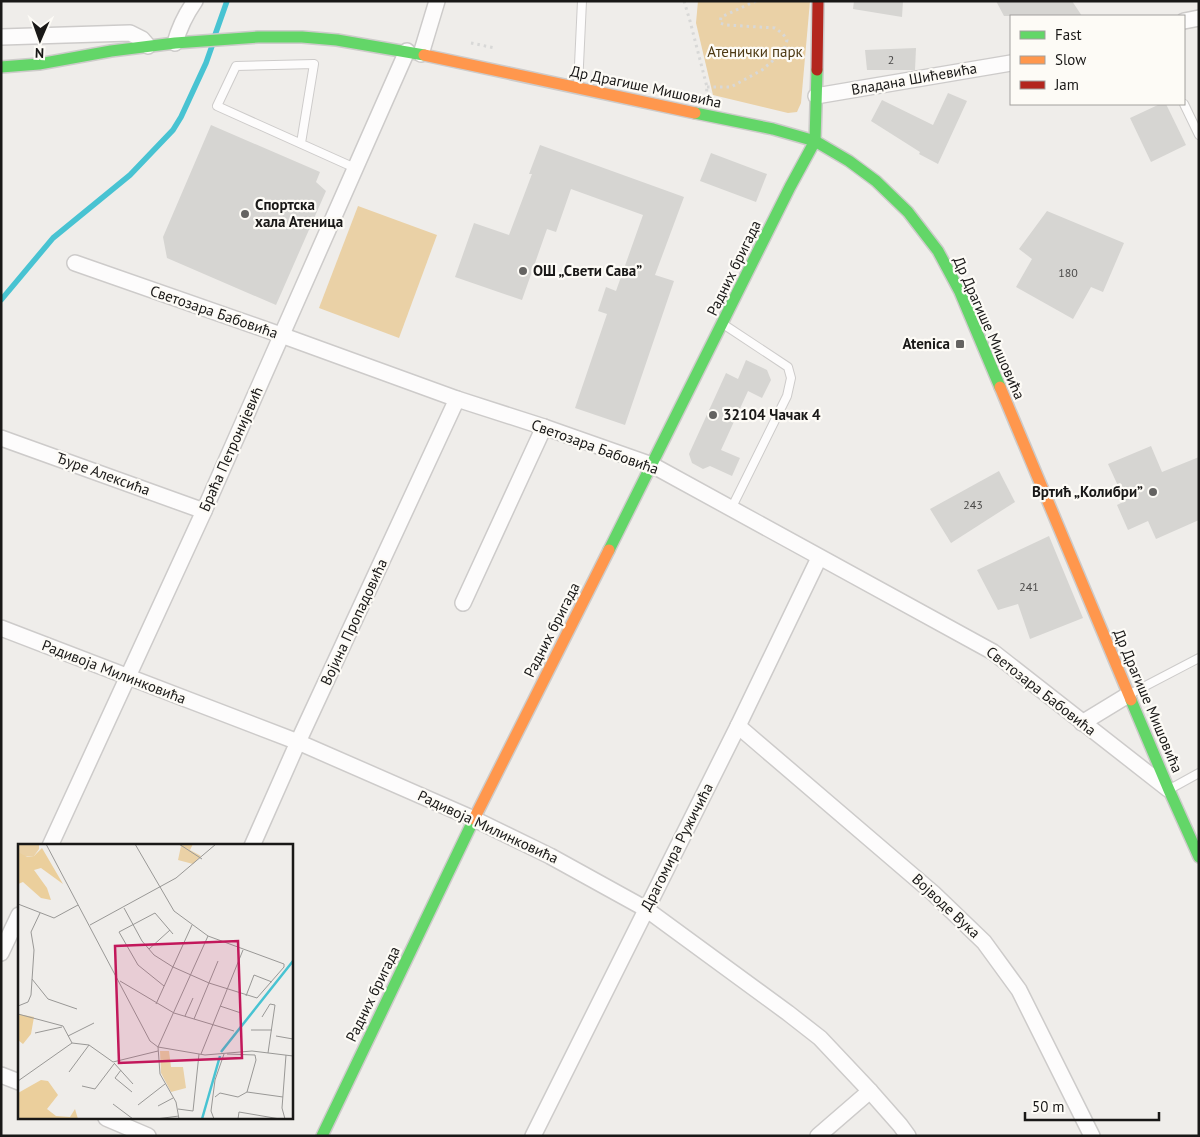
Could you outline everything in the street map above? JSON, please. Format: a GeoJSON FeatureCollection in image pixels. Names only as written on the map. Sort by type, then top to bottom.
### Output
{"type":"FeatureCollection","features":[{"type":"Feature","properties":{"kind":"main road"},"geometry":{"type":"LineString","coordinates":[[815,141],[818,1]]}},
{"type":"Feature","properties":{"kind":"main road","name":"Др Драгише Мишовића"},"geometry":{"type":"LineString","coordinates":[[1,67],[40,64],[180,42],[266,36],[337,40],[414,52],[754,125],[815,141],[860,168],[892,195],[908,212],[948,267],[1128,695],[1198,852]]}},
{"type":"Feature","properties":{"kind":"main road","name":"Радних бригада"},"geometry":{"type":"LineString","coordinates":[[322,1136],[474,818],[652,466],[790,187],[815,141]]}},
{"type":"Feature","properties":{"kind":"street"},"geometry":{"type":"LineString","coordinates":[[180,42],[179,29],[189,8],[195,1]]}},
{"type":"Feature","properties":{"kind":"street","name":"Браћа Петронијевић"},"geometry":{"type":"LineString","coordinates":[[51,844],[204,511],[355,168],[414,52],[437,1]]}},
{"type":"Feature","properties":{"kind":"street"},"geometry":{"type":"LineString","coordinates":[[1185,20],[1199,18]]}},
{"type":"Feature","properties":{"kind":"street"},"geometry":{"type":"LineString","coordinates":[[1,37],[130,33],[142,39],[148,46]]}},
{"type":"Feature","properties":{"kind":"street","name":"Владана Шићевића"},"geometry":{"type":"LineString","coordinates":[[816,96],[1010,62]]}},
{"type":"Feature","properties":{"kind":"street","name":"Светозара Бабовића"},"geometry":{"type":"LineString","coordinates":[[75,263],[652,466],[993,652],[1169,790]]}},
{"type":"Feature","properties":{"kind":"street","name":"Војина Пропадовића"},"geometry":{"type":"LineString","coordinates":[[253,844],[298,742],[458,399]]}},
{"type":"Feature","properties":{"kind":"street"},"geometry":{"type":"LineString","coordinates":[[463,602],[544,428]]}},
{"type":"Feature","properties":{"kind":"street","name":"Ђуре Алексића"},"geometry":{"type":"LineString","coordinates":[[1,438],[204,511]]}},
{"type":"Feature","properties":{"kind":"street","name":"Драгомира Ружичића"},"geometry":{"type":"LineString","coordinates":[[533,1136],[738,726],[819,558]]}},
{"type":"Feature","properties":{"kind":"street","name":"Радивоја Милинковића"},"geometry":{"type":"LineString","coordinates":[[1,628],[298,742],[474,818],[550,856],[646,909],[820,1038],[870,1091],[908,1136]]}},
{"type":"Feature","properties":{"kind":"street"},"geometry":{"type":"LineString","coordinates":[[1082,723],[1128,695]]}},
{"type":"Feature","properties":{"kind":"street","name":"Војводе Вука"},"geometry":{"type":"LineString","coordinates":[[738,726],[933,893],[984,942],[1019,990],[1092,1136]]}},
{"type":"Feature","properties":{"kind":"street"},"geometry":{"type":"LineString","coordinates":[[1,953],[18,916]]}},
{"type":"Feature","properties":{"kind":"street"},"geometry":{"type":"LineString","coordinates":[[1,1074],[18,1082]]}},
{"type":"Feature","properties":{"kind":"street"},"geometry":{"type":"LineString","coordinates":[[818,1136],[870,1091]]}},
{"type":"Feature","properties":{"kind":"street"},"geometry":{"type":"LineString","coordinates":[[111,1120],[148,1136]]}},
{"type":"Feature","properties":{"kind":"lane"},"geometry":{"type":"LineString","coordinates":[[578,88],[582,1]]}},
{"type":"Feature","properties":{"kind":"lane"},"geometry":{"type":"LineString","coordinates":[[301,143],[314,64],[236,66],[217,106],[355,168]]}},
{"type":"Feature","properties":{"kind":"lane"},"geometry":{"type":"LineString","coordinates":[[1184,105],[1199,135]]}},
{"type":"Feature","properties":{"kind":"lane"},"geometry":{"type":"LineString","coordinates":[[723,324],[788,367],[791,378],[786,396],[731,509]]}},
{"type":"Feature","properties":{"kind":"lane"},"geometry":{"type":"LineString","coordinates":[[1128,695],[1199,658]]}},
{"type":"Feature","properties":{"kind":"lane"},"geometry":{"type":"LineString","coordinates":[[1169,790],[1199,773]]}},
{"type":"Feature","properties":{"kind":"path"},"geometry":{"type":"LineString","coordinates":[[684,1],[706,87],[706,98]]}},
{"type":"Feature","properties":{"kind":"path"},"geometry":{"type":"LineString","coordinates":[[706,87],[731,87],[762,70],[784,51],[786,40],[783,34],[775,28],[720,23],[721,17],[756,1]]}},
{"type":"Feature","properties":{"kind":"green space","name":"Атенички парк"},"geometry":{"type":"Polygon","coordinates":[[[698,1],[810,1],[801,103],[797,112],[788,113],[713,95],[696,23],[698,1]]]}},
{"type":"Feature","properties":{"kind":"green space"},"geometry":{"type":"Polygon","coordinates":[[[358,206],[437,235],[399,338],[319,308],[358,206]]]}},
{"type":"Feature","properties":{"kind":"building"},"geometry":{"type":"Polygon","coordinates":[[[854,1],[903,1],[902,17],[853,9],[854,1]]]}},
{"type":"Feature","properties":{"kind":"building"},"geometry":{"type":"Polygon","coordinates":[[[996,1],[1072,1],[1081,15],[1010,15],[1004,16],[996,1]]]}},
{"type":"Feature","properties":{"kind":"building"},"geometry":{"type":"Polygon","coordinates":[[[916,48],[915,70],[867,70],[865,50],[916,48]]]}},
{"type":"Feature","properties":{"kind":"building"},"geometry":{"type":"Polygon","coordinates":[[[948,93],[967,101],[938,164],[919,154],[920,152],[871,121],[882,100],[933,125],[948,93]]]}},
{"type":"Feature","properties":{"kind":"building"},"geometry":{"type":"Polygon","coordinates":[[[1158,105],[1166,105],[1186,145],[1151,162],[1130,118],[1158,105]]]}},
{"type":"Feature","properties":{"kind":"building","name":"Спортска хала Атеница"},"geometry":{"type":"Polygon","coordinates":[[[211,125],[320,172],[316,182],[326,191],[276,305],[167,258],[163,237],[211,125]]]}},
{"type":"Feature","properties":{"kind":"building"},"geometry":{"type":"Polygon","coordinates":[[[540,145],[684,197],[655,275],[674,281],[625,425],[575,408],[607,314],[598,311],[606,287],[616,291],[643,215],[571,189],[556,232],[547,229],[522,300],[455,277],[474,223],[509,235],[532,174],[529,174],[540,145]]]}},
{"type":"Feature","properties":{"kind":"building"},"geometry":{"type":"Polygon","coordinates":[[[711,153],[767,174],[756,202],[700,181],[711,153]]]}},
{"type":"Feature","properties":{"kind":"building"},"geometry":{"type":"Polygon","coordinates":[[[1047,211],[1124,243],[1103,292],[1091,287],[1073,319],[1016,287],[1032,259],[1019,249],[1047,211]]]}},
{"type":"Feature","properties":{"kind":"building"},"geometry":{"type":"Polygon","coordinates":[[[746,360],[767,370],[771,380],[762,398],[748,391],[721,450],[740,458],[732,476],[710,466],[703,469],[692,463],[689,454],[726,373],[738,379],[746,360]]]}},
{"type":"Feature","properties":{"kind":"building","name":"Вртић „Колибри”"},"geometry":{"type":"Polygon","coordinates":[[[1151,446],[1162,472],[1199,457],[1199,520],[1156,539],[1148,521],[1128,530],[1117,505],[1125,501],[1108,464],[1151,446]]]}},
{"type":"Feature","properties":{"kind":"building"},"geometry":{"type":"Polygon","coordinates":[[[999,471],[1015,502],[951,543],[930,509],[999,471]]]}},
{"type":"Feature","properties":{"kind":"building"},"geometry":{"type":"Polygon","coordinates":[[[1049,536],[1083,618],[1030,639],[1018,604],[998,610],[977,570],[1049,536]]]}},
{"type":"Feature","properties":{"kind":"waterway"},"geometry":{"type":"LineString","coordinates":[[215,35],[227,1]]}},
{"type":"Feature","properties":{"kind":"waterway"},"geometry":{"type":"LineString","coordinates":[[1,300],[53,238],[130,175],[173,130],[181,117],[212,46]]}},
{"type":"Feature","properties":{"kind":"traffic: fast"},"geometry":{"type":"LineString","coordinates":[[1,67],[39,64],[111,51],[175,43],[258,37],[302,37],[337,40],[424,55]]}},
{"type":"Feature","properties":{"kind":"traffic: fast"},"geometry":{"type":"LineString","coordinates":[[609,550],[790,187],[815,141],[817,70]]}},
{"type":"Feature","properties":{"kind":"traffic: fast"},"geometry":{"type":"LineString","coordinates":[[695,113],[773,129],[815,141],[849,161],[876,181],[908,212],[938,251],[960,292],[1000,387]]}},
{"type":"Feature","properties":{"kind":"traffic: fast"},"geometry":{"type":"LineString","coordinates":[[1131,700],[1199,857]]}},
{"type":"Feature","properties":{"kind":"traffic: fast"},"geometry":{"type":"LineString","coordinates":[[322,1136],[474,819]]}},
{"type":"Feature","properties":{"kind":"traffic: slow"},"geometry":{"type":"LineString","coordinates":[[424,55],[695,113]]}},
{"type":"Feature","properties":{"kind":"traffic: slow"},"geometry":{"type":"LineString","coordinates":[[1000,387],[1131,700]]}},
{"type":"Feature","properties":{"kind":"traffic: slow"},"geometry":{"type":"LineString","coordinates":[[474,819],[609,550]]}},
{"type":"Feature","properties":{"kind":"traffic: jam"},"geometry":{"type":"LineString","coordinates":[[817,70],[818,1]]}},
{"type":"Feature","properties":{"kind":"place","name":"Спортска хала Атеница"},"geometry":{"type":"Point","coordinates":[245,214]}},
{"type":"Feature","properties":{"kind":"place","name":"ОШ „Свети Сава”"},"geometry":{"type":"Point","coordinates":[523,271]}},
{"type":"Feature","properties":{"kind":"place","name":"Atenica"},"geometry":{"type":"Point","coordinates":[960,344]}},
{"type":"Feature","properties":{"kind":"place","name":"32104 Чачак 4"},"geometry":{"type":"Point","coordinates":[713,415]}},
{"type":"Feature","properties":{"kind":"place","name":"Вртић „Колибри”"},"geometry":{"type":"Point","coordinates":[1153,492]}}]}
